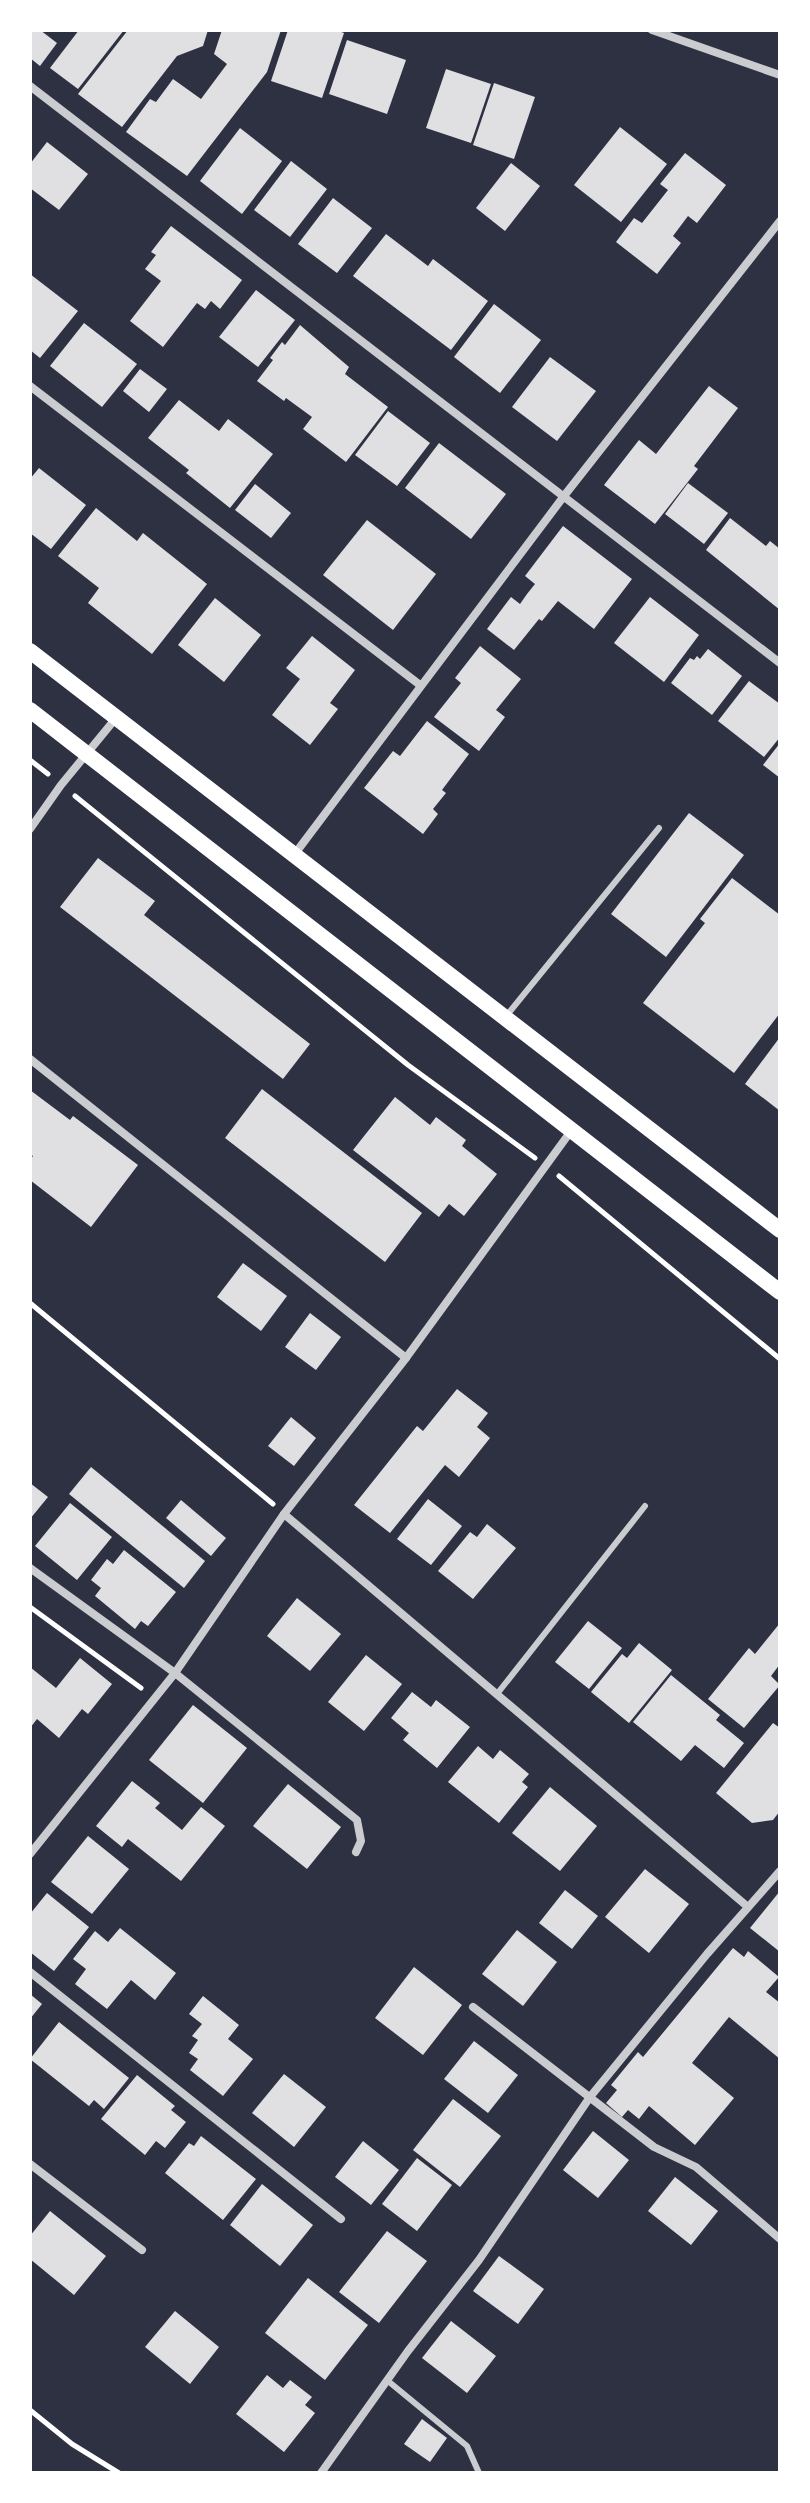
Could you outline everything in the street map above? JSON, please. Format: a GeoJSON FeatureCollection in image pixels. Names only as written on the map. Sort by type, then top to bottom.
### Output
{"type":"FeatureCollection","features":[{"type":"Feature","properties":{"kind":"main road"},"geometry":{"type":"LineString","coordinates":[[30,651],[780,1230]]}},
{"type":"Feature","properties":{"kind":"main road"},"geometry":{"type":"LineString","coordinates":[[30,710],[780,1292]]}},
{"type":"Feature","properties":{"kind":"street"},"geometry":{"type":"LineString","coordinates":[[652,30],[780,75]]}},
{"type":"Feature","properties":{"kind":"street"},"geometry":{"type":"LineString","coordinates":[[30,86],[780,663]]}},
{"type":"Feature","properties":{"kind":"street"},"geometry":{"type":"LineString","coordinates":[[294,855],[564,496],[780,221]]}},
{"type":"Feature","properties":{"kind":"street"},"geometry":{"type":"LineString","coordinates":[[30,386],[420,685]]}},
{"type":"Feature","properties":{"kind":"street"},"geometry":{"type":"LineString","coordinates":[[30,829],[61,785],[117,717]]}},
{"type":"Feature","properties":{"kind":"street"},"geometry":{"type":"LineString","coordinates":[[30,1059],[406,1358]]}},
{"type":"Feature","properties":{"kind":"street"},"geometry":{"type":"LineString","coordinates":[[30,1854],[175,1673],[284,1514],[406,1358],[571,1131]]}},
{"type":"Feature","properties":{"kind":"street"},"geometry":{"type":"LineString","coordinates":[[284,1514],[748,1907]]}},
{"type":"Feature","properties":{"kind":"street"},"geometry":{"type":"LineString","coordinates":[[30,1568],[175,1673],[357,1820],[361,1841],[356,1852]]}},
{"type":"Feature","properties":{"kind":"street"},"geometry":{"type":"LineString","coordinates":[[321,2473],[479,2260],[590,2097],[780,1871]]}},
{"type":"Feature","properties":{"kind":"street"},"geometry":{"type":"LineString","coordinates":[[30,1972],[341,2219]]}},
{"type":"Feature","properties":{"kind":"street"},"geometry":{"type":"LineString","coordinates":[[473,2007],[654,2147],[696,2167],[780,2239]]}},
{"type":"Feature","properties":{"kind":"street"},"geometry":{"type":"LineString","coordinates":[[30,2164],[142,2250]]}},
{"type":"Feature","properties":{"kind":"lane"},"geometry":{"type":"LineString","coordinates":[[505,1018],[659,828]]}},
{"type":"Feature","properties":{"kind":"lane"},"geometry":{"type":"LineString","coordinates":[[497,1694],[645,1506]]}},
{"type":"Feature","properties":{"kind":"lane"},"geometry":{"type":"LineString","coordinates":[[388,2381],[467,2446],[479,2473]]}},
{"type":"Feature","properties":{"kind":"path"},"geometry":{"type":"LineString","coordinates":[[30,760],[408,1065],[547,1167],[780,1359]]}},
{"type":"Feature","properties":{"kind":"path"},"geometry":{"type":"LineString","coordinates":[[30,1303],[284,1514]]}},
{"type":"Feature","properties":{"kind":"path"},"geometry":{"type":"LineString","coordinates":[[30,1607],[155,1698]]}},
{"type":"Feature","properties":{"kind":"path"},"geometry":{"type":"LineString","coordinates":[[30,2410],[72,2444],[119,2473]]}},
{"type":"Feature","properties":{"kind":"building"},"geometry":{"type":"Polygon","coordinates":[[[30,30],[40,30],[57,43],[40,66],[30,58],[30,30]]]}},
{"type":"Feature","properties":{"kind":"building"},"geometry":{"type":"Polygon","coordinates":[[[79,30],[124,30],[78,89],[50,68],[79,30]]]}},
{"type":"Feature","properties":{"kind":"building"},"geometry":{"type":"Polygon","coordinates":[[[128,30],[208,30],[203,46],[177,56],[122,127],[78,94],[128,30]]]}},
{"type":"Feature","properties":{"kind":"building"},"geometry":{"type":"Polygon","coordinates":[[[222,30],[281,30],[267,72],[187,176],[126,132],[150,99],[156,102],[173,79],[201,99],[227,64],[214,54],[222,30]]]}},
{"type":"Feature","properties":{"kind":"building"},"geometry":{"type":"Polygon","coordinates":[[[288,30],[336,30],[344,33],[322,98],[271,81],[288,30]]]}},
{"type":"Feature","properties":{"kind":"building"},"geometry":{"type":"Polygon","coordinates":[[[347,40],[406,60],[387,114],[329,94],[347,40]]]}},
{"type":"Feature","properties":{"kind":"building"},"geometry":{"type":"Polygon","coordinates":[[[446,69],[491,84],[471,143],[426,128],[446,69]]]}},
{"type":"Feature","properties":{"kind":"building"},"geometry":{"type":"Polygon","coordinates":[[[494,83],[535,97],[514,159],[473,145],[494,83]]]}},
{"type":"Feature","properties":{"kind":"building"},"geometry":{"type":"Polygon","coordinates":[[[620,127],[667,164],[621,222],[574,185],[620,127]]]}},
{"type":"Feature","properties":{"kind":"building"},"geometry":{"type":"Polygon","coordinates":[[[240,128],[282,161],[242,214],[200,181],[240,128]]]}},
{"type":"Feature","properties":{"kind":"building"},"geometry":{"type":"Polygon","coordinates":[[[47,142],[88,174],[59,210],[30,188],[30,164],[47,142]]]}},
{"type":"Feature","properties":{"kind":"building"},"geometry":{"type":"Polygon","coordinates":[[[685,153],[726,185],[697,223],[688,216],[673,236],[681,243],[657,274],[616,242],[634,218],[642,223],[668,190],[660,184],[685,153]]]}},
{"type":"Feature","properties":{"kind":"building"},"geometry":{"type":"Polygon","coordinates":[[[291,161],[327,189],[290,237],[254,210],[291,161]]]}},
{"type":"Feature","properties":{"kind":"building"},"geometry":{"type":"Polygon","coordinates":[[[511,163],[540,186],[505,231],[476,208],[511,163]]]}},
{"type":"Feature","properties":{"kind":"building"},"geometry":{"type":"Polygon","coordinates":[[[333,198],[372,228],[337,273],[298,244],[333,198]]]}},
{"type":"Feature","properties":{"kind":"building"},"geometry":{"type":"Polygon","coordinates":[[[171,226],[242,280],[220,309],[211,301],[205,309],[197,303],[163,347],[130,321],[161,281],[145,269],[156,255],[151,252],[171,226]]]}},
{"type":"Feature","properties":{"kind":"building"},"geometry":{"type":"Polygon","coordinates":[[[386,234],[428,266],[433,259],[488,301],[451,350],[353,276],[386,234]]]}},
{"type":"Feature","properties":{"kind":"building"},"geometry":{"type":"Polygon","coordinates":[[[30,274],[78,311],[40,358],[30,350],[30,274]]]}},
{"type":"Feature","properties":{"kind":"building"},"geometry":{"type":"Polygon","coordinates":[[[256,290],[295,320],[258,367],[219,337],[256,290]]]}},
{"type":"Feature","properties":{"kind":"building"},"geometry":{"type":"Polygon","coordinates":[[[494,304],[541,340],[500,393],[454,357],[494,304]]]}},
{"type":"Feature","properties":{"kind":"building"},"geometry":{"type":"Polygon","coordinates":[[[84,323],[137,364],[102,407],[50,366],[84,323]]]}},
{"type":"Feature","properties":{"kind":"building"},"geometry":{"type":"Polygon","coordinates":[[[300,325],[349,367],[345,374],[388,407],[346,462],[303,429],[312,417],[257,381],[282,342],[285,345],[300,325]]]}},
{"type":"Feature","properties":{"kind":"building"},"geometry":{"type":"Polygon","coordinates":[[[550,357],[596,391],[557,441],[512,407],[550,357]]]}},
{"type":"Feature","properties":{"kind":"building"},"geometry":{"type":"Polygon","coordinates":[[[140,369],[167,389],[149,412],[123,391],[140,369]]]}},
{"type":"Feature","properties":{"kind":"building"},"geometry":{"type":"Polygon","coordinates":[[[709,386],[738,408],[694,466],[698,469],[655,524],[604,485],[639,440],[656,454],[709,386]]]}},
{"type":"Feature","properties":{"kind":"building"},"geometry":{"type":"Polygon","coordinates":[[[179,400],[219,431],[228,419],[273,454],[230,508],[148,438],[179,400]]]}},
{"type":"Feature","properties":{"kind":"building"},"geometry":{"type":"Polygon","coordinates":[[[388,411],[430,443],[397,486],[355,455],[388,411]]]}},
{"type":"Feature","properties":{"kind":"building"},"geometry":{"type":"Polygon","coordinates":[[[439,443],[506,494],[471,539],[405,488],[439,443]]]}},
{"type":"Feature","properties":{"kind":"building"},"geometry":{"type":"Polygon","coordinates":[[[39,468],[86,505],[51,549],[30,533],[30,479],[39,468]]]}},
{"type":"Feature","properties":{"kind":"building"},"geometry":{"type":"Polygon","coordinates":[[[688,483],[728,513],[704,544],[665,514],[688,483]]]}},
{"type":"Feature","properties":{"kind":"building"},"geometry":{"type":"Polygon","coordinates":[[[255,484],[291,513],[271,538],[235,510],[255,484]]]}},
{"type":"Feature","properties":{"kind":"building"},"geometry":{"type":"Polygon","coordinates":[[[96,508],[137,541],[143,533],[207,584],[152,654],[88,603],[99,588],[58,556],[96,508]]]}},
{"type":"Feature","properties":{"kind":"building"},"geometry":{"type":"Polygon","coordinates":[[[730,518],[766,546],[770,541],[780,549],[780,610],[706,550],[730,518]]]}},
{"type":"Feature","properties":{"kind":"building"},"geometry":{"type":"Polygon","coordinates":[[[367,520],[436,574],[393,630],[323,575],[367,520]]]}},
{"type":"Feature","properties":{"kind":"building"},"geometry":{"type":"Polygon","coordinates":[[[563,526],[632,579],[594,629],[558,601],[514,650],[487,629],[511,597],[520,604],[535,584],[525,576],[563,526]]]}},
{"type":"Feature","properties":{"kind":"building"},"geometry":{"type":"Polygon","coordinates":[[[650,597],[699,635],[664,682],[614,643],[650,597]]]}},
{"type":"Feature","properties":{"kind":"building"},"geometry":{"type":"Polygon","coordinates":[[[215,598],[261,635],[224,682],[178,645],[215,598]]]}},
{"type":"Feature","properties":{"kind":"building"},"geometry":{"type":"Polygon","coordinates":[[[312,636],[355,670],[330,703],[338,709],[310,745],[272,715],[300,679],[286,668],[312,636]]]}},
{"type":"Feature","properties":{"kind":"building"},"geometry":{"type":"Polygon","coordinates":[[[480,646],[521,679],[496,710],[505,717],[479,751],[434,717],[461,683],[455,678],[480,646]]]}},
{"type":"Feature","properties":{"kind":"building"},"geometry":{"type":"Polygon","coordinates":[[[708,649],[742,676],[712,715],[671,683],[690,658],[694,660],[697,656],[700,659],[708,649]]]}},
{"type":"Feature","properties":{"kind":"building"},"geometry":{"type":"Polygon","coordinates":[[[749,681],[780,704],[780,737],[764,757],[718,721],[749,681]]]}},
{"type":"Feature","properties":{"kind":"building"},"geometry":{"type":"Polygon","coordinates":[[[427,721],[469,754],[442,790],[446,793],[433,809],[438,814],[423,834],[364,788],[393,751],[400,756],[427,721]]]}},
{"type":"Feature","properties":{"kind":"building"},"geometry":{"type":"Polygon","coordinates":[[[780,743],[780,778],[763,765],[780,743]]]}},
{"type":"Feature","properties":{"kind":"building"},"geometry":{"type":"Polygon","coordinates":[[[689,813],[744,855],[666,957],[611,914],[689,813]]]}},
{"type":"Feature","properties":{"kind":"building"},"geometry":{"type":"Polygon","coordinates":[[[98,858],[155,901],[144,915],[310,1044],[283,1079],[60,907],[98,858]]]}},
{"type":"Feature","properties":{"kind":"building"},"geometry":{"type":"Polygon","coordinates":[[[732,878],[780,915],[780,1013],[734,1073],[643,1003],[705,923],[700,919],[732,878]]]}},
{"type":"Feature","properties":{"kind":"building"},"geometry":{"type":"Polygon","coordinates":[[[780,1037],[780,1111],[745,1084],[780,1037]]]}},
{"type":"Feature","properties":{"kind":"building"},"geometry":{"type":"Polygon","coordinates":[[[262,1089],[422,1213],[385,1262],[225,1138],[262,1089]]]}},
{"type":"Feature","properties":{"kind":"building"},"geometry":{"type":"Polygon","coordinates":[[[30,1090],[70,1120],[73,1116],[138,1165],[91,1227],[30,1180],[30,1160],[33,1156],[30,1154],[30,1090]]]}},
{"type":"Feature","properties":{"kind":"building"},"geometry":{"type":"Polygon","coordinates":[[[395,1097],[430,1125],[436,1117],[466,1140],[462,1146],[497,1174],[464,1216],[449,1204],[439,1217],[353,1150],[395,1097]]]}},
{"type":"Feature","properties":{"kind":"building"},"geometry":{"type":"Polygon","coordinates":[[[243,1263],[287,1296],[261,1331],[217,1297],[243,1263]]]}},
{"type":"Feature","properties":{"kind":"building"},"geometry":{"type":"Polygon","coordinates":[[[310,1313],[341,1337],[316,1370],[285,1347],[310,1313]]]}},
{"type":"Feature","properties":{"kind":"building"},"geometry":{"type":"Polygon","coordinates":[[[457,1389],[488,1413],[477,1427],[490,1438],[459,1477],[445,1465],[390,1533],[354,1505],[417,1426],[423,1431],[457,1389]]]}},
{"type":"Feature","properties":{"kind":"building"},"geometry":{"type":"Polygon","coordinates":[[[291,1417],[316,1438],[294,1466],[268,1446],[291,1417]]]}},
{"type":"Feature","properties":{"kind":"building"},"geometry":{"type":"Polygon","coordinates":[[[91,1467],[205,1561],[184,1588],[69,1494],[91,1467]]]}},
{"type":"Feature","properties":{"kind":"building"},"geometry":{"type":"Polygon","coordinates":[[[30,1483],[48,1497],[30,1519],[30,1483]]]}},
{"type":"Feature","properties":{"kind":"building"},"geometry":{"type":"Polygon","coordinates":[[[428,1499],[462,1526],[431,1565],[397,1539],[428,1499]]]}},
{"type":"Feature","properties":{"kind":"building"},"geometry":{"type":"Polygon","coordinates":[[[181,1500],[226,1538],[211,1556],[166,1518],[181,1500]]]}},
{"type":"Feature","properties":{"kind":"building"},"geometry":{"type":"Polygon","coordinates":[[[70,1503],[112,1537],[77,1580],[35,1546],[70,1503]]]}},
{"type":"Feature","properties":{"kind":"building"},"geometry":{"type":"Polygon","coordinates":[[[487,1524],[516,1548],[473,1599],[438,1571],[470,1532],[477,1537],[487,1524]]]}},
{"type":"Feature","properties":{"kind":"building"},"geometry":{"type":"Polygon","coordinates":[[[124,1550],[176,1592],[148,1626],[141,1621],[135,1629],[95,1596],[101,1588],[91,1580],[107,1559],[113,1564],[124,1550]]]}},
{"type":"Feature","properties":{"kind":"building"},"geometry":{"type":"Polygon","coordinates":[[[297,1598],[341,1634],[310,1671],[267,1636],[297,1598]]]}},
{"type":"Feature","properties":{"kind":"building"},"geometry":{"type":"Polygon","coordinates":[[[588,1621],[622,1648],[589,1689],[555,1662],[588,1621]]]}},
{"type":"Feature","properties":{"kind":"building"},"geometry":{"type":"Polygon","coordinates":[[[780,1623],[780,1664],[771,1676],[780,1685],[744,1728],[708,1699],[749,1648],[755,1654],[780,1623]]]}},
{"type":"Feature","properties":{"kind":"building"},"geometry":{"type":"Polygon","coordinates":[[[639,1643],[672,1670],[629,1723],[591,1692],[622,1654],[627,1658],[639,1643]]]}},
{"type":"Feature","properties":{"kind":"building"},"geometry":{"type":"Polygon","coordinates":[[[366,1655],[402,1684],[364,1731],[328,1702],[366,1655]]]}},
{"type":"Feature","properties":{"kind":"building"},"geometry":{"type":"Polygon","coordinates":[[[80,1658],[112,1684],[88,1714],[82,1709],[59,1738],[37,1719],[30,1728],[30,1667],[56,1688],[80,1658]]]}},
{"type":"Feature","properties":{"kind":"building"},"geometry":{"type":"Polygon","coordinates":[[[671,1675],[720,1715],[716,1720],[744,1743],[724,1768],[695,1745],[681,1761],[633,1722],[671,1675]]]}},
{"type":"Feature","properties":{"kind":"building"},"geometry":{"type":"Polygon","coordinates":[[[412,1692],[431,1707],[436,1700],[470,1727],[437,1768],[403,1740],[409,1733],[391,1718],[412,1692]]]}},
{"type":"Feature","properties":{"kind":"building"},"geometry":{"type":"Polygon","coordinates":[[[193,1705],[247,1748],[203,1803],[149,1760],[193,1705]]]}},
{"type":"Feature","properties":{"kind":"building"},"geometry":{"type":"Polygon","coordinates":[[[773,1723],[780,1728],[780,1811],[773,1820],[752,1823],[716,1793],[773,1723]]]}},
{"type":"Feature","properties":{"kind":"building"},"geometry":{"type":"Polygon","coordinates":[[[478,1746],[493,1759],[500,1750],[529,1774],[522,1782],[528,1787],[499,1823],[448,1782],[478,1746]]]}},
{"type":"Feature","properties":{"kind":"building"},"geometry":{"type":"Polygon","coordinates":[[[132,1781],[160,1803],[155,1808],[182,1830],[201,1807],[225,1826],[181,1881],[128,1839],[122,1847],[96,1826],[132,1781]]]}},
{"type":"Feature","properties":{"kind":"building"},"geometry":{"type":"Polygon","coordinates":[[[288,1784],[341,1827],[307,1869],[253,1826],[288,1784]]]}},
{"type":"Feature","properties":{"kind":"building"},"geometry":{"type":"Polygon","coordinates":[[[550,1787],[597,1826],[560,1871],[512,1833],[550,1787]]]}},
{"type":"Feature","properties":{"kind":"building"},"geometry":{"type":"Polygon","coordinates":[[[88,1836],[129,1869],[92,1914],[51,1882],[88,1836]]]}},
{"type":"Feature","properties":{"kind":"building"},"geometry":{"type":"Polygon","coordinates":[[[645,1869],[689,1904],[649,1953],[605,1917],[645,1869]]]}},
{"type":"Feature","properties":{"kind":"building"},"geometry":{"type":"Polygon","coordinates":[[[565,1890],[598,1916],[572,1949],[539,1923],[565,1890]]]}},
{"type":"Feature","properties":{"kind":"building"},"geometry":{"type":"Polygon","coordinates":[[[780,1891],[780,1952],[750,1928],[780,1891]]]}},
{"type":"Feature","properties":{"kind":"building"},"geometry":{"type":"Polygon","coordinates":[[[47,1893],[89,1927],[54,1971],[30,1952],[30,1914],[47,1893]]]}},
{"type":"Feature","properties":{"kind":"building"},"geometry":{"type":"Polygon","coordinates":[[[120,1928],[176,1973],[155,2000],[131,1980],[107,2009],[75,1984],[86,1969],[73,1959],[95,1931],[108,1942],[120,1928]]]}},
{"type":"Feature","properties":{"kind":"building"},"geometry":{"type":"Polygon","coordinates":[[[517,1930],[557,1962],[523,2006],[482,1974],[517,1930]]]}},
{"type":"Feature","properties":{"kind":"building"},"geometry":{"type":"Polygon","coordinates":[[[733,1948],[744,1957],[748,1951],[779,1977],[766,1992],[780,2003],[780,2059],[729,2017],[692,2063],[734,2098],[695,2145],[649,2106],[639,2119],[628,2110],[622,2117],[606,2103],[617,2090],[611,2085],[638,2052],[643,2057],[733,1948]]]}},
{"type":"Feature","properties":{"kind":"building"},"geometry":{"type":"Polygon","coordinates":[[[414,1967],[462,2005],[423,2055],[375,2018],[414,1967]]]}},
{"type":"Feature","properties":{"kind":"building"},"geometry":{"type":"Polygon","coordinates":[[[30,1994],[42,2004],[30,2019],[30,1994]]]}},
{"type":"Feature","properties":{"kind":"building"},"geometry":{"type":"Polygon","coordinates":[[[203,1996],[239,2025],[228,2039],[253,2059],[223,2096],[190,2070],[198,2059],[189,2053],[198,2040],[192,2036],[202,2024],[189,2014],[203,1996]]]}},
{"type":"Feature","properties":{"kind":"building"},"geometry":{"type":"Polygon","coordinates":[[[59,2022],[129,2078],[104,2109],[94,2100],[89,2106],[30,2059],[59,2022]]]}},
{"type":"Feature","properties":{"kind":"building"},"geometry":{"type":"Polygon","coordinates":[[[474,2041],[518,2075],[488,2113],[444,2079],[474,2041]]]}},
{"type":"Feature","properties":{"kind":"building"},"geometry":{"type":"Polygon","coordinates":[[[284,2074],[326,2107],[294,2147],[252,2113],[284,2074]]]}},
{"type":"Feature","properties":{"kind":"building"},"geometry":{"type":"Polygon","coordinates":[[[137,2075],[175,2106],[171,2110],[186,2122],[165,2148],[156,2141],[145,2155],[101,2119],[137,2075]]]}},
{"type":"Feature","properties":{"kind":"building"},"geometry":{"type":"Polygon","coordinates":[[[453,2099],[501,2136],[460,2187],[413,2150],[453,2099]]]}},
{"type":"Feature","properties":{"kind":"building"},"geometry":{"type":"Polygon","coordinates":[[[593,2131],[629,2160],[598,2198],[563,2170],[593,2131]]]}},
{"type":"Feature","properties":{"kind":"building"},"geometry":{"type":"Polygon","coordinates":[[[201,2136],[256,2179],[223,2220],[165,2173],[189,2143],[194,2146],[201,2136]]]}},
{"type":"Feature","properties":{"kind":"building"},"geometry":{"type":"Polygon","coordinates":[[[363,2141],[399,2170],[371,2205],[335,2177],[363,2141]]]}},
{"type":"Feature","properties":{"kind":"building"},"geometry":{"type":"Polygon","coordinates":[[[417,2158],[452,2185],[417,2231],[382,2204],[417,2158]]]}},
{"type":"Feature","properties":{"kind":"building"},"geometry":{"type":"Polygon","coordinates":[[[675,2177],[718,2211],[691,2245],[648,2211],[675,2177]]]}},
{"type":"Feature","properties":{"kind":"building"},"geometry":{"type":"Polygon","coordinates":[[[262,2184],[313,2225],[280,2266],[230,2225],[262,2184]]]}},
{"type":"Feature","properties":{"kind":"building"},"geometry":{"type":"Polygon","coordinates":[[[50,2211],[106,2256],[74,2295],[30,2259],[30,2236],[50,2211]]]}},
{"type":"Feature","properties":{"kind":"building"},"geometry":{"type":"Polygon","coordinates":[[[387,2231],[427,2261],[379,2323],[339,2292],[387,2231]]]}},
{"type":"Feature","properties":{"kind":"building"},"geometry":{"type":"Polygon","coordinates":[[[499,2256],[544,2289],[518,2324],[473,2291],[499,2256]]]}},
{"type":"Feature","properties":{"kind":"building"},"geometry":{"type":"Polygon","coordinates":[[[308,2278],[368,2325],[325,2380],[265,2333],[308,2278]]]}},
{"type":"Feature","properties":{"kind":"building"},"geometry":{"type":"Polygon","coordinates":[[[175,2311],[219,2347],[190,2384],[145,2347],[175,2311]]]}},
{"type":"Feature","properties":{"kind":"building"},"geometry":{"type":"Polygon","coordinates":[[[451,2321],[496,2356],[467,2393],[422,2358],[451,2321]]]}},
{"type":"Feature","properties":{"kind":"building"},"geometry":{"type":"Polygon","coordinates":[[[267,2375],[283,2388],[290,2380],[312,2397],[305,2405],[315,2413],[284,2452],[236,2414],[267,2375]]]}},
{"type":"Feature","properties":{"kind":"building"},"geometry":{"type":"Polygon","coordinates":[[[422,2419],[447,2438],[430,2462],[404,2444],[422,2419]]]}}]}
